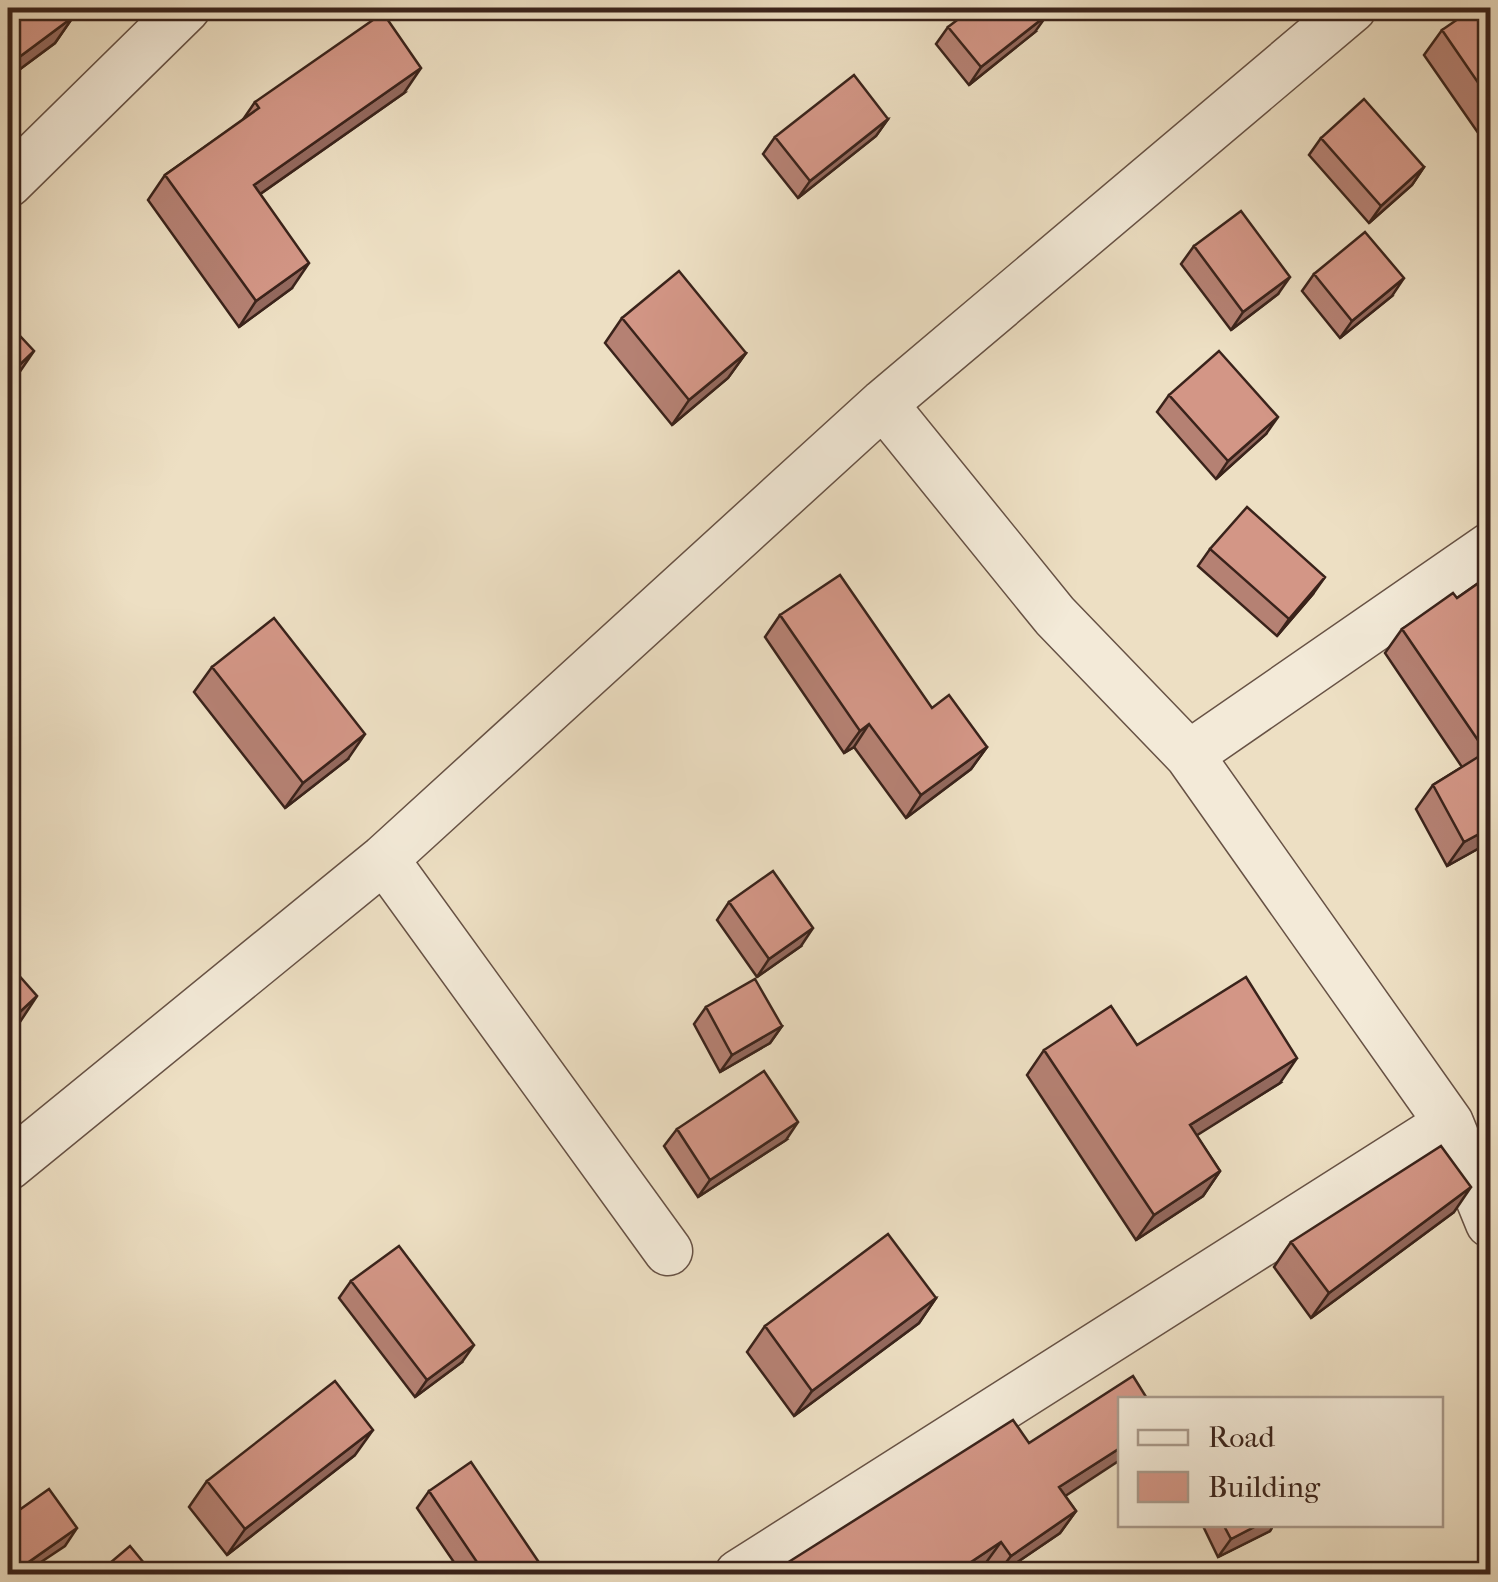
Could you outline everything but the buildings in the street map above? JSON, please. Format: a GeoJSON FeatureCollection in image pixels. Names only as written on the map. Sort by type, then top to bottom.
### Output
{"type":"FeatureCollection","features":[{"type":"Feature","properties":{"kind":"street"},"geometry":{"type":"LineString","coordinates":[[8,183],[186,8]]}},
{"type":"Feature","properties":{"kind":"street"},"geometry":{"type":"LineString","coordinates":[[8,1166],[384,859],[884,404],[1352,8]]}},
{"type":"Feature","properties":{"kind":"street"},"geometry":{"type":"LineString","coordinates":[[884,404],[1056,616],[1189,755],[1449,1124],[1490,1222]]}},
{"type":"Feature","properties":{"kind":"street"},"geometry":{"type":"LineString","coordinates":[[1189,755],[1490,547]]}},
{"type":"Feature","properties":{"kind":"street"},"geometry":{"type":"LineString","coordinates":[[384,859],[668,1250]]}},
{"type":"Feature","properties":{"kind":"street"},"geometry":{"type":"LineString","coordinates":[[739,1574],[1449,1124]]}}]}
